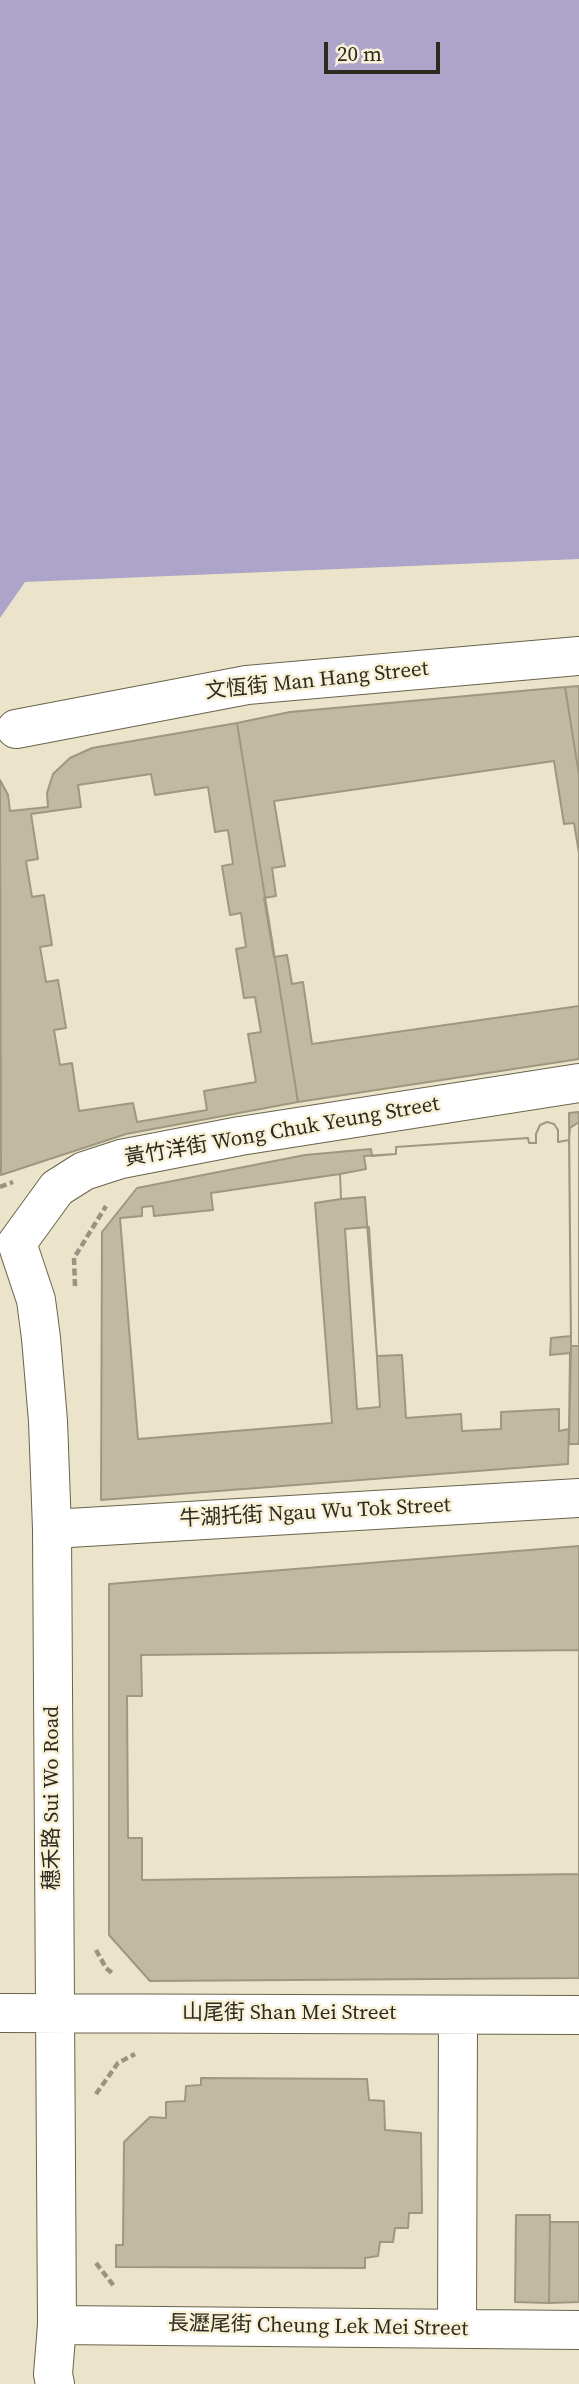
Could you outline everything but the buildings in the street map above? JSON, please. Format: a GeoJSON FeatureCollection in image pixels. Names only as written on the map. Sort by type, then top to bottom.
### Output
{"type":"FeatureCollection","features":[{"type":"Feature","properties":{"kind":"street","name":"文恆街 Man Hang Street"},"geometry":{"type":"LineString","coordinates":[[16,729],[247,685],[579,656]]}},
{"type":"Feature","properties":{"kind":"street","name":"黃竹洋街 Wong Chuk Yeung Street"},"geometry":{"type":"LineString","coordinates":[[8,1244],[57,1188],[84,1171],[121,1159],[240,1136],[579,1083]]}},
{"type":"Feature","properties":{"kind":"street","name":"穗禾路 Sui Wo Road"},"geometry":{"type":"LineString","coordinates":[[8,1244],[36,1300],[48,1421],[52,1529],[57,2325],[51,2381]]}},
{"type":"Feature","properties":{"kind":"street","name":"牛湖托街 Ngau Wu Tok Street"},"geometry":{"type":"LineString","coordinates":[[52,1529],[579,1498]]}},
{"type":"Feature","properties":{"kind":"street","name":"山尾街 Shan Mei Street"},"geometry":{"type":"LineString","coordinates":[[0,2013],[579,2015]]}},
{"type":"Feature","properties":{"kind":"street"},"geometry":{"type":"LineString","coordinates":[[457,2329],[458,2016]]}},
{"type":"Feature","properties":{"kind":"street","name":"長瀝尾街 Cheung Lek Mei Street"},"geometry":{"type":"LineString","coordinates":[[57,2325],[579,2330]]}},
{"type":"Feature","properties":{"kind":"path"},"geometry":{"type":"LineString","coordinates":[[76,1298],[74,1258],[109,1200]]}},
{"type":"Feature","properties":{"kind":"path"},"geometry":{"type":"LineString","coordinates":[[93,1945],[106,1968],[115,1976]]}},
{"type":"Feature","properties":{"kind":"path"},"geometry":{"type":"LineString","coordinates":[[96,2104],[96,2091],[118,2063],[144,2049]]}},
{"type":"Feature","properties":{"kind":"path"},"geometry":{"type":"LineString","coordinates":[[93,2259],[113,2286],[125,2290]]}},
{"type":"Feature","properties":{"kind":"shaded area"},"geometry":{"type":"Polygon","coordinates":[[[0,0],[579,0],[579,559],[25,582],[0,618],[0,0]]]}}]}
